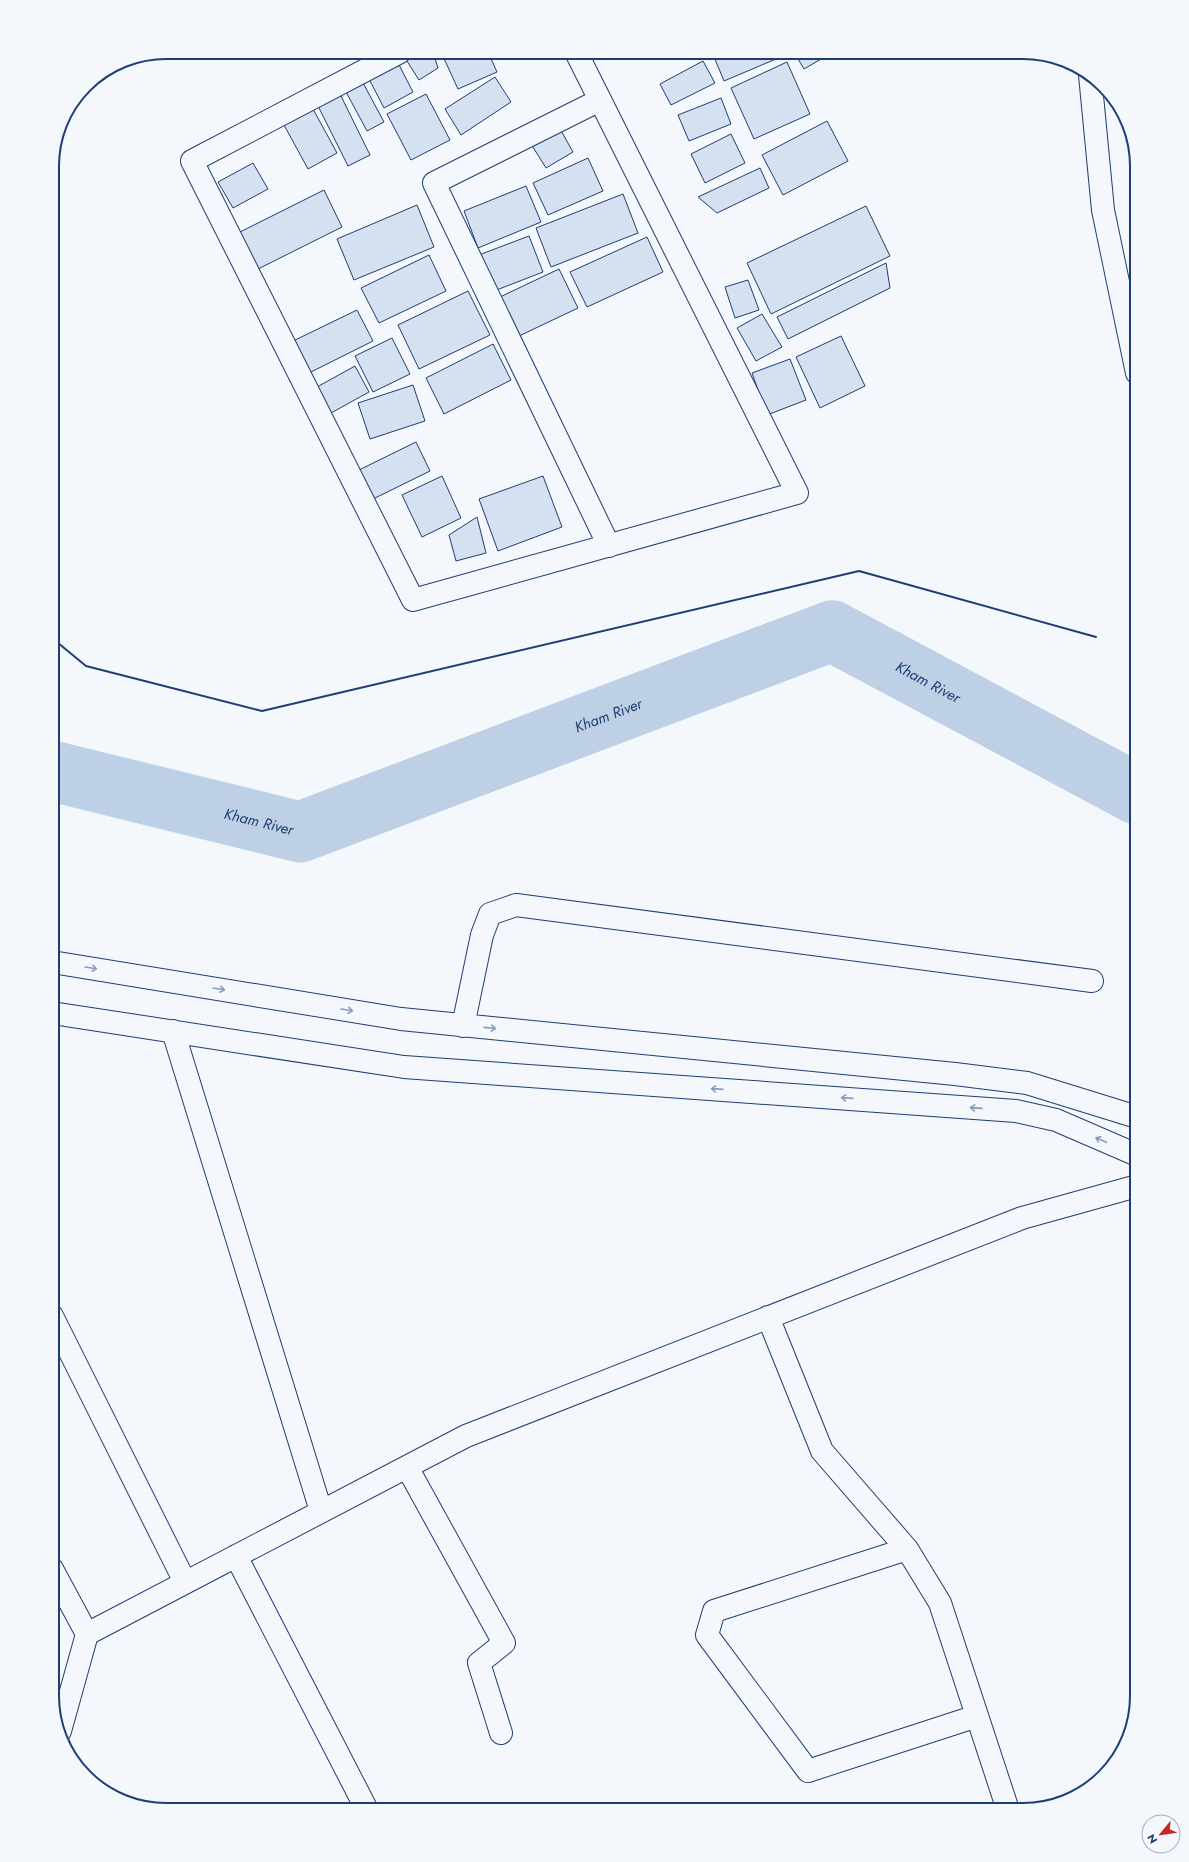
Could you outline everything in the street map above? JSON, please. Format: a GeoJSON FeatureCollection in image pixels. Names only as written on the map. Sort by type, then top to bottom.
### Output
{"type":"FeatureCollection","features":[{"type":"Feature","properties":{"kind":"street"},"geometry":{"type":"LineString","coordinates":[[387,59],[192,161],[413,600],[797,493],[580,59]]}},
{"type":"Feature","properties":{"kind":"street"},"geometry":{"type":"LineString","coordinates":[[1091,84],[1104,210],[1130,338]]}},
{"type":"Feature","properties":{"kind":"street"},"geometry":{"type":"LineString","coordinates":[[600,100],[434,183],[609,546]]}},
{"type":"Feature","properties":{"kind":"street"},"geometry":{"type":"LineString","coordinates":[[463,1026],[482,935],[490,914],[516,905],[1092,981]]}},
{"type":"Feature","properties":{"kind":"street"},"geometry":{"type":"LineString","coordinates":[[59,963],[401,1019],[947,1073],[1027,1083],[1130,1115]]}},
{"type":"Feature","properties":{"kind":"street"},"geometry":{"type":"LineString","coordinates":[[59,1014],[404,1067],[1016,1111],[1056,1120],[1130,1152]]}},
{"type":"Feature","properties":{"kind":"street"},"geometry":{"type":"LineString","coordinates":[[173,1031],[321,1511]]}},
{"type":"Feature","properties":{"kind":"street"},"geometry":{"type":"LineString","coordinates":[[87,1634],[466,1436],[1022,1218],[1130,1188]]}},
{"type":"Feature","properties":{"kind":"street"},"geometry":{"type":"LineString","coordinates":[[768,1317],[822,1451],[907,1549],[940,1603],[1006,1803]]}},
{"type":"Feature","properties":{"kind":"street"},"geometry":{"type":"LineString","coordinates":[[59,1330],[185,1582]]}},
{"type":"Feature","properties":{"kind":"street"},"geometry":{"type":"LineString","coordinates":[[407,1467],[504,1643],[479,1663],[501,1733]]}},
{"type":"Feature","properties":{"kind":"street"},"geometry":{"type":"LineString","coordinates":[[907,1549],[714,1611],[707,1634],[808,1771],[977,1716]]}},
{"type":"Feature","properties":{"kind":"street"},"geometry":{"type":"LineString","coordinates":[[236,1556],[363,1803]]}},
{"type":"Feature","properties":{"kind":"street"},"geometry":{"type":"LineString","coordinates":[[59,1582],[87,1634],[63,1722]]}},
{"type":"Feature","properties":{"kind":"building"},"geometry":{"type":"Polygon","coordinates":[[[406,59],[435,59],[438,68],[419,80],[406,59]]]}},
{"type":"Feature","properties":{"kind":"building"},"geometry":{"type":"Polygon","coordinates":[[[444,59],[491,59],[497,72],[458,89],[444,59]]]}},
{"type":"Feature","properties":{"kind":"building"},"geometry":{"type":"Polygon","coordinates":[[[715,59],[776,59],[724,81],[715,59]]]}},
{"type":"Feature","properties":{"kind":"building"},"geometry":{"type":"Polygon","coordinates":[[[798,59],[821,59],[804,69],[798,59]]]}},
{"type":"Feature","properties":{"kind":"building"},"geometry":{"type":"Polygon","coordinates":[[[703,61],[715,83],[671,105],[660,84],[703,61]]]}},
{"type":"Feature","properties":{"kind":"building"},"geometry":{"type":"Polygon","coordinates":[[[787,62],[810,114],[754,139],[731,88],[787,62]]]}},
{"type":"Feature","properties":{"kind":"building"},"geometry":{"type":"Polygon","coordinates":[[[398,63],[413,92],[384,108],[369,79],[398,63]]]}},
{"type":"Feature","properties":{"kind":"building"},"geometry":{"type":"Polygon","coordinates":[[[495,77],[511,102],[461,135],[445,109],[495,77]]]}},
{"type":"Feature","properties":{"kind":"building"},"geometry":{"type":"Polygon","coordinates":[[[362,81],[384,122],[367,131],[345,90],[362,81]]]}},
{"type":"Feature","properties":{"kind":"building"},"geometry":{"type":"Polygon","coordinates":[[[340,94],[370,155],[348,166],[317,104],[340,94]]]}},
{"type":"Feature","properties":{"kind":"building"},"geometry":{"type":"Polygon","coordinates":[[[426,94],[450,140],[411,160],[387,114],[426,94]]]}},
{"type":"Feature","properties":{"kind":"building"},"geometry":{"type":"Polygon","coordinates":[[[721,98],[731,124],[689,141],[678,115],[721,98]]]}},
{"type":"Feature","properties":{"kind":"building"},"geometry":{"type":"Polygon","coordinates":[[[313,109],[337,153],[308,169],[284,125],[313,109]]]}},
{"type":"Feature","properties":{"kind":"building"},"geometry":{"type":"Polygon","coordinates":[[[827,121],[848,161],[783,195],[762,155],[827,121]]]}},
{"type":"Feature","properties":{"kind":"building"},"geometry":{"type":"Polygon","coordinates":[[[559,127],[573,152],[546,168],[531,144],[559,127]]]}},
{"type":"Feature","properties":{"kind":"building"},"geometry":{"type":"Polygon","coordinates":[[[731,134],[745,163],[705,183],[691,154],[731,134]]]}},
{"type":"Feature","properties":{"kind":"building"},"geometry":{"type":"Polygon","coordinates":[[[588,158],[603,191],[548,215],[533,183],[588,158]]]}},
{"type":"Feature","properties":{"kind":"building"},"geometry":{"type":"Polygon","coordinates":[[[253,163],[268,189],[233,208],[218,182],[253,163]]]}},
{"type":"Feature","properties":{"kind":"building"},"geometry":{"type":"Polygon","coordinates":[[[760,168],[769,188],[717,213],[698,197],[760,168]]]}},
{"type":"Feature","properties":{"kind":"building"},"geometry":{"type":"Polygon","coordinates":[[[526,186],[541,222],[478,248],[464,211],[526,186]]]}},
{"type":"Feature","properties":{"kind":"building"},"geometry":{"type":"Polygon","coordinates":[[[324,190],[342,227],[256,270],[238,233],[324,190]]]}},
{"type":"Feature","properties":{"kind":"building"},"geometry":{"type":"Polygon","coordinates":[[[623,194],[638,233],[551,267],[536,228],[623,194]]]}},
{"type":"Feature","properties":{"kind":"building"},"geometry":{"type":"Polygon","coordinates":[[[417,205],[434,247],[354,280],[337,239],[417,205]]]}},
{"type":"Feature","properties":{"kind":"building"},"geometry":{"type":"Polygon","coordinates":[[[866,206],[890,256],[771,314],[747,263],[866,206]]]}},
{"type":"Feature","properties":{"kind":"building"},"geometry":{"type":"Polygon","coordinates":[[[529,236],[543,272],[494,291],[479,255],[529,236]]]}},
{"type":"Feature","properties":{"kind":"building"},"geometry":{"type":"Polygon","coordinates":[[[647,237],[663,272],[587,307],[570,272],[647,237]]]}},
{"type":"Feature","properties":{"kind":"building"},"geometry":{"type":"Polygon","coordinates":[[[429,255],[446,291],[379,323],[361,288],[429,255]]]}},
{"type":"Feature","properties":{"kind":"building"},"geometry":{"type":"Polygon","coordinates":[[[886,263],[890,288],[788,339],[777,317],[886,263]]]}},
{"type":"Feature","properties":{"kind":"building"},"geometry":{"type":"Polygon","coordinates":[[[559,269],[578,308],[519,336],[500,297],[559,269]]]}},
{"type":"Feature","properties":{"kind":"building"},"geometry":{"type":"Polygon","coordinates":[[[748,280],[759,310],[735,318],[725,287],[748,280]]]}},
{"type":"Feature","properties":{"kind":"building"},"geometry":{"type":"Polygon","coordinates":[[[468,291],[490,335],[419,369],[398,325],[468,291]]]}},
{"type":"Feature","properties":{"kind":"building"},"geometry":{"type":"Polygon","coordinates":[[[357,310],[373,341],[307,374],[291,342],[357,310]]]}},
{"type":"Feature","properties":{"kind":"building"},"geometry":{"type":"Polygon","coordinates":[[[762,314],[782,347],[756,361],[737,328],[762,314]]]}},
{"type":"Feature","properties":{"kind":"building"},"geometry":{"type":"Polygon","coordinates":[[[841,336],[865,386],[820,408],[796,357],[841,336]]]}},
{"type":"Feature","properties":{"kind":"building"},"geometry":{"type":"Polygon","coordinates":[[[392,338],[410,374],[373,392],[355,356],[392,338]]]}},
{"type":"Feature","properties":{"kind":"building"},"geometry":{"type":"Polygon","coordinates":[[[493,344],[511,380],[444,414],[426,378],[493,344]]]}},
{"type":"Feature","properties":{"kind":"building"},"geometry":{"type":"Polygon","coordinates":[[[790,359],[806,400],[767,415],[752,373],[790,359]]]}},
{"type":"Feature","properties":{"kind":"building"},"geometry":{"type":"Polygon","coordinates":[[[355,366],[369,392],[331,413],[317,387],[355,366]]]}},
{"type":"Feature","properties":{"kind":"building"},"geometry":{"type":"Polygon","coordinates":[[[413,385],[425,421],[370,439],[358,403],[413,385]]]}},
{"type":"Feature","properties":{"kind":"building"},"geometry":{"type":"Polygon","coordinates":[[[416,442],[430,471],[373,499],[359,470],[416,442]]]}},
{"type":"Feature","properties":{"kind":"building"},"geometry":{"type":"Polygon","coordinates":[[[442,476],[461,518],[422,537],[402,495],[442,476]]]}},
{"type":"Feature","properties":{"kind":"building"},"geometry":{"type":"Polygon","coordinates":[[[543,476],[562,527],[498,551],[479,499],[543,476]]]}},
{"type":"Feature","properties":{"kind":"building"},"geometry":{"type":"Polygon","coordinates":[[[477,517],[486,553],[456,561],[449,535],[477,517]]]}},
{"type":"Feature","properties":{"kind":"waterway","name":"Kham River"},"geometry":{"type":"LineString","coordinates":[[59,773],[300,832],[832,631],[1130,790]]}},
{"type":"Feature","properties":{"kind":"wall"},"geometry":{"type":"LineString","coordinates":[[59,644],[86,666],[262,711],[859,571],[1096,637]]}}]}
